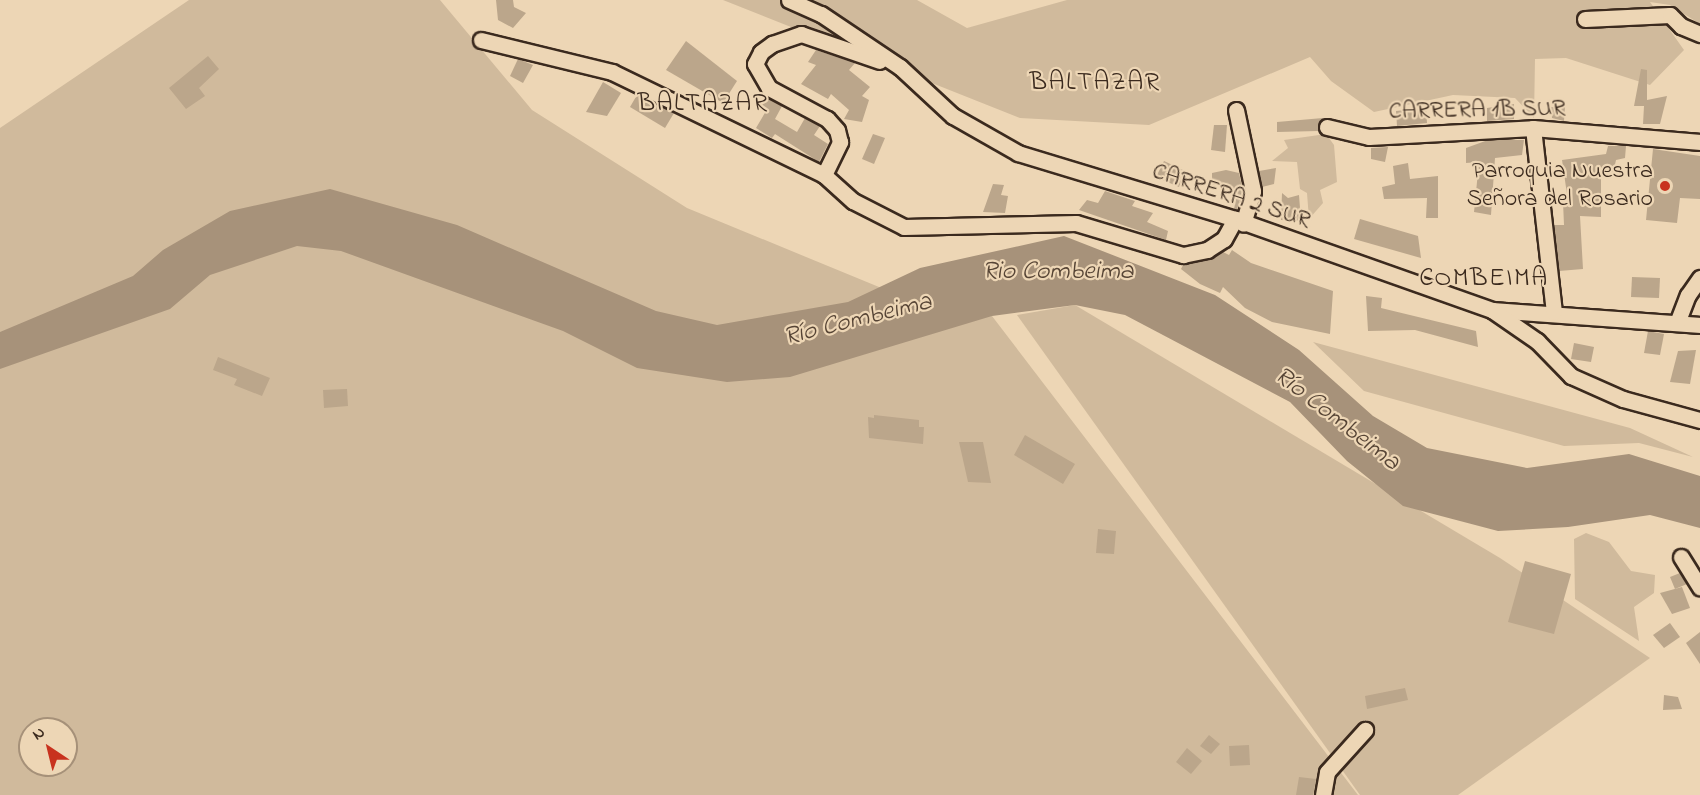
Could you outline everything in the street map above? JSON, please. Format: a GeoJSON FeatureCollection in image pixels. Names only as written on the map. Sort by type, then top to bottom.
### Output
{"type":"FeatureCollection","features":[{"type":"Feature","properties":{"kind":"street","name":"CARRERA 2 SUR"},"geometry":{"type":"LineString","coordinates":[[789,0],[821,14],[900,67],[953,116],[1017,153],[1239,221],[1492,310],[1554,312],[1700,325]]}},
{"type":"Feature","properties":{"kind":"street"},"geometry":{"type":"LineString","coordinates":[[1586,19],[1649,13],[1670,15],[1681,26],[1700,34]]}},
{"type":"Feature","properties":{"kind":"street"},"geometry":{"type":"LineString","coordinates":[[824,175],[840,142],[837,130],[827,119],[769,88],[755,64],[761,52],[781,39],[801,34],[900,67]]}},
{"type":"Feature","properties":{"kind":"street"},"geometry":{"type":"LineString","coordinates":[[481,40],[612,72],[824,175],[853,201],[904,227],[1076,223],[1183,255],[1207,250],[1224,239],[1239,221],[1252,191],[1236,110]]}},
{"type":"Feature","properties":{"kind":"street","name":"CARRERA 1B SUR"},"geometry":{"type":"LineString","coordinates":[[1328,127],[1369,137],[1533,128],[1700,142]]}},
{"type":"Feature","properties":{"kind":"street"},"geometry":{"type":"LineString","coordinates":[[1533,128],[1554,312]]}},
{"type":"Feature","properties":{"kind":"street"},"geometry":{"type":"LineString","coordinates":[[1677,323],[1688,295],[1700,278]]}},
{"type":"Feature","properties":{"kind":"street"},"geometry":{"type":"LineString","coordinates":[[1492,310],[1537,341],[1570,376],[1623,399],[1700,420]]}},
{"type":"Feature","properties":{"kind":"street"},"geometry":{"type":"LineString","coordinates":[[1681,557],[1700,587]]}},
{"type":"Feature","properties":{"kind":"street"},"geometry":{"type":"LineString","coordinates":[[1323,795],[1327,772],[1365,730]]}},
{"type":"Feature","properties":{"kind":"shaded area"},"geometry":{"type":"Polygon","coordinates":[[[189,0],[440,0],[532,110],[687,208],[879,287],[992,316],[1358,795],[0,795],[0,128],[189,0]]]}},
{"type":"Feature","properties":{"kind":"shaded area"},"geometry":{"type":"Polygon","coordinates":[[[723,0],[917,0],[967,28],[1067,0],[1700,0],[1700,24],[1670,5],[1650,2],[1684,50],[1650,85],[1566,58],[1535,59],[1534,118],[1515,98],[1453,95],[1374,112],[1331,81],[1310,57],[1149,125],[1020,118],[723,0]]]}},
{"type":"Feature","properties":{"kind":"shaded area"},"geometry":{"type":"Polygon","coordinates":[[[1326,134],[1334,145],[1337,182],[1320,190],[1323,203],[1309,219],[1307,193],[1300,189],[1297,162],[1272,161],[1288,148],[1284,140],[1326,134]]]}},
{"type":"Feature","properties":{"kind":"shaded area"},"geometry":{"type":"Polygon","coordinates":[[[1075,305],[1500,558],[1650,658],[1458,795],[1360,795],[1017,315],[1075,305]]]}},
{"type":"Feature","properties":{"kind":"shaded area"},"geometry":{"type":"Polygon","coordinates":[[[1313,342],[1630,428],[1693,457],[1639,443],[1564,446],[1364,391],[1313,342]]]}},
{"type":"Feature","properties":{"kind":"shaded area"},"geometry":{"type":"Polygon","coordinates":[[[1586,533],[1609,542],[1631,571],[1655,575],[1654,593],[1634,607],[1639,641],[1575,599],[1574,539],[1586,533]]]}},
{"type":"Feature","properties":{"kind":"water","name":"Rio Combeima"},"geometry":{"type":"Polygon","coordinates":[[[330,189],[457,225],[656,311],[717,325],[848,302],[920,268],[1064,236],[1215,295],[1299,350],[1373,416],[1427,448],[1527,468],[1629,454],[1700,476],[1700,528],[1650,515],[1568,527],[1498,531],[1403,506],[1347,461],[1290,402],[1125,315],[1075,305],[992,316],[790,377],[727,382],[637,368],[563,331],[341,251],[297,246],[210,275],[170,309],[0,369],[0,332],[133,276],[163,250],[230,211],[330,189]]]}},
{"type":"Feature","properties":{"kind":"building"},"geometry":{"type":"Polygon","coordinates":[[[496,0],[513,0],[514,7],[526,13],[513,28],[498,20],[496,0]]]}},
{"type":"Feature","properties":{"kind":"building"},"geometry":{"type":"Polygon","coordinates":[[[686,41],[737,81],[723,103],[666,70],[686,41]]]}},
{"type":"Feature","properties":{"kind":"building"},"geometry":{"type":"Polygon","coordinates":[[[816,50],[855,63],[849,70],[870,87],[862,96],[869,100],[862,122],[844,119],[849,110],[831,94],[828,99],[801,84],[816,65],[808,62],[816,50]]]}},
{"type":"Feature","properties":{"kind":"building"},"geometry":{"type":"Polygon","coordinates":[[[208,56],[219,69],[199,88],[205,96],[186,109],[169,88],[208,56]]]}},
{"type":"Feature","properties":{"kind":"building"},"geometry":{"type":"Polygon","coordinates":[[[518,59],[533,65],[523,83],[510,76],[518,59]]]}},
{"type":"Feature","properties":{"kind":"building"},"geometry":{"type":"Polygon","coordinates":[[[1641,69],[1647,70],[1647,100],[1667,96],[1660,124],[1643,124],[1644,106],[1634,106],[1641,69]]]}},
{"type":"Feature","properties":{"kind":"building"},"geometry":{"type":"Polygon","coordinates":[[[603,82],[621,93],[607,116],[586,112],[603,82]]]}},
{"type":"Feature","properties":{"kind":"building"},"geometry":{"type":"Polygon","coordinates":[[[637,95],[674,113],[665,128],[630,107],[637,95]]]}},
{"type":"Feature","properties":{"kind":"building"},"geometry":{"type":"Polygon","coordinates":[[[766,97],[782,106],[775,119],[797,132],[805,118],[820,126],[814,135],[828,144],[819,162],[775,134],[772,138],[756,128],[766,111],[761,107],[766,97]]]}},
{"type":"Feature","properties":{"kind":"building"},"geometry":{"type":"Polygon","coordinates":[[[1514,104],[1514,119],[1487,121],[1487,108],[1514,104]]]}},
{"type":"Feature","properties":{"kind":"building"},"geometry":{"type":"Polygon","coordinates":[[[1551,107],[1565,107],[1564,121],[1552,118],[1551,107]]]}},
{"type":"Feature","properties":{"kind":"building"},"geometry":{"type":"Polygon","coordinates":[[[1426,108],[1427,123],[1397,126],[1396,111],[1426,108]]]}},
{"type":"Feature","properties":{"kind":"building"},"geometry":{"type":"Polygon","coordinates":[[[1323,118],[1318,131],[1277,132],[1277,122],[1323,118]]]}},
{"type":"Feature","properties":{"kind":"building"},"geometry":{"type":"Polygon","coordinates":[[[1214,125],[1227,125],[1225,152],[1211,150],[1214,125]]]}},
{"type":"Feature","properties":{"kind":"building"},"geometry":{"type":"Polygon","coordinates":[[[873,134],[885,138],[874,164],[862,159],[873,134]]]}},
{"type":"Feature","properties":{"kind":"building"},"geometry":{"type":"Polygon","coordinates":[[[1488,140],[1524,140],[1522,155],[1495,158],[1491,215],[1474,212],[1479,162],[1466,163],[1466,148],[1488,140]]]}},
{"type":"Feature","properties":{"kind":"building"},"geometry":{"type":"Polygon","coordinates":[[[1608,146],[1626,146],[1625,158],[1616,160],[1612,178],[1601,174],[1601,217],[1580,216],[1583,269],[1559,271],[1554,225],[1564,225],[1563,202],[1568,201],[1562,160],[1606,154],[1608,146]]]}},
{"type":"Feature","properties":{"kind":"building"},"geometry":{"type":"Polygon","coordinates":[[[1388,147],[1385,162],[1371,159],[1371,148],[1388,147]]]}},
{"type":"Feature","properties":{"kind":"building","name":"Parroquia Nuestra Señora del Rosario"},"geometry":{"type":"Polygon","coordinates":[[[1653,149],[1700,156],[1700,199],[1680,198],[1677,223],[1646,220],[1653,149]]]}},
{"type":"Feature","properties":{"kind":"building"},"geometry":{"type":"Polygon","coordinates":[[[1164,161],[1185,171],[1179,187],[1156,177],[1164,161]]]}},
{"type":"Feature","properties":{"kind":"building"},"geometry":{"type":"Polygon","coordinates":[[[1408,163],[1410,179],[1438,176],[1438,218],[1426,218],[1427,198],[1384,199],[1382,187],[1395,184],[1393,166],[1408,163]]]}},
{"type":"Feature","properties":{"kind":"building"},"geometry":{"type":"Polygon","coordinates":[[[1276,168],[1274,184],[1262,187],[1259,171],[1276,168]]]}},
{"type":"Feature","properties":{"kind":"building"},"geometry":{"type":"Polygon","coordinates":[[[1226,170],[1239,173],[1243,191],[1237,209],[1234,209],[1238,190],[1212,185],[1212,173],[1226,170]]]}},
{"type":"Feature","properties":{"kind":"building"},"geometry":{"type":"Polygon","coordinates":[[[993,184],[1004,185],[1001,195],[1008,196],[1005,213],[983,212],[993,184]]]}},
{"type":"Feature","properties":{"kind":"building"},"geometry":{"type":"Polygon","coordinates":[[[1105,191],[1135,201],[1132,206],[1153,213],[1147,222],[1168,231],[1166,240],[1079,210],[1087,200],[1098,203],[1105,191]]]}},
{"type":"Feature","properties":{"kind":"building"},"geometry":{"type":"Polygon","coordinates":[[[1282,193],[1288,198],[1299,195],[1301,221],[1281,220],[1282,193]]]}},
{"type":"Feature","properties":{"kind":"building"},"geometry":{"type":"Polygon","coordinates":[[[1360,219],[1418,236],[1421,258],[1354,239],[1360,219]]]}},
{"type":"Feature","properties":{"kind":"building"},"geometry":{"type":"Polygon","coordinates":[[[1232,250],[1251,263],[1333,291],[1330,334],[1272,322],[1245,308],[1223,287],[1220,293],[1200,284],[1181,269],[1183,265],[1209,259],[1223,252],[1229,255],[1232,250]]]}},
{"type":"Feature","properties":{"kind":"building"},"geometry":{"type":"Polygon","coordinates":[[[1632,277],[1660,278],[1659,298],[1631,297],[1632,277]]]}},
{"type":"Feature","properties":{"kind":"building"},"geometry":{"type":"Polygon","coordinates":[[[1366,296],[1382,298],[1381,308],[1476,331],[1478,347],[1415,330],[1368,331],[1366,296]]]}},
{"type":"Feature","properties":{"kind":"building"},"geometry":{"type":"Polygon","coordinates":[[[1648,331],[1664,334],[1660,355],[1644,353],[1648,331]]]}},
{"type":"Feature","properties":{"kind":"building"},"geometry":{"type":"Polygon","coordinates":[[[1574,343],[1594,347],[1591,362],[1571,359],[1574,343]]]}},
{"type":"Feature","properties":{"kind":"building"},"geometry":{"type":"Polygon","coordinates":[[[1696,350],[1690,384],[1670,382],[1678,351],[1696,350]]]}},
{"type":"Feature","properties":{"kind":"building"},"geometry":{"type":"Polygon","coordinates":[[[218,357],[270,378],[262,396],[234,385],[237,379],[213,370],[218,357]]]}},
{"type":"Feature","properties":{"kind":"building"},"geometry":{"type":"Polygon","coordinates":[[[347,389],[348,406],[324,408],[323,390],[347,389]]]}},
{"type":"Feature","properties":{"kind":"building"},"geometry":{"type":"Polygon","coordinates":[[[874,415],[919,420],[919,427],[924,427],[923,444],[869,438],[868,417],[874,418],[874,415]]]}},
{"type":"Feature","properties":{"kind":"building"},"geometry":{"type":"Polygon","coordinates":[[[1025,435],[1075,464],[1063,484],[1014,455],[1025,435]]]}},
{"type":"Feature","properties":{"kind":"building"},"geometry":{"type":"Polygon","coordinates":[[[959,442],[983,442],[991,483],[968,482],[959,442]]]}},
{"type":"Feature","properties":{"kind":"building"},"geometry":{"type":"Polygon","coordinates":[[[1098,529],[1116,531],[1114,554],[1096,553],[1098,529]]]}},
{"type":"Feature","properties":{"kind":"building"},"geometry":{"type":"Polygon","coordinates":[[[1525,561],[1571,574],[1554,634],[1508,622],[1525,561]]]}},
{"type":"Feature","properties":{"kind":"building"},"geometry":{"type":"Polygon","coordinates":[[[1680,573],[1687,584],[1675,589],[1670,577],[1680,573]]]}},
{"type":"Feature","properties":{"kind":"building"},"geometry":{"type":"Polygon","coordinates":[[[1682,587],[1690,608],[1672,614],[1660,593],[1682,587]]]}},
{"type":"Feature","properties":{"kind":"building"},"geometry":{"type":"Polygon","coordinates":[[[1670,623],[1680,637],[1664,648],[1653,635],[1670,623]]]}},
{"type":"Feature","properties":{"kind":"building"},"geometry":{"type":"Polygon","coordinates":[[[1700,632],[1700,664],[1686,643],[1700,632]]]}},
{"type":"Feature","properties":{"kind":"building"},"geometry":{"type":"Polygon","coordinates":[[[1405,688],[1408,700],[1367,709],[1365,696],[1405,688]]]}},
{"type":"Feature","properties":{"kind":"building"},"geometry":{"type":"Polygon","coordinates":[[[1664,695],[1678,697],[1682,709],[1663,710],[1664,695]]]}},
{"type":"Feature","properties":{"kind":"building"},"geometry":{"type":"Polygon","coordinates":[[[1209,735],[1220,744],[1211,754],[1200,746],[1209,735]]]}},
{"type":"Feature","properties":{"kind":"building"},"geometry":{"type":"Polygon","coordinates":[[[1249,745],[1250,765],[1230,766],[1229,746],[1249,745]]]}},
{"type":"Feature","properties":{"kind":"building"},"geometry":{"type":"Polygon","coordinates":[[[1187,748],[1202,761],[1191,774],[1176,762],[1187,748]]]}},
{"type":"Feature","properties":{"kind":"building"},"geometry":{"type":"Polygon","coordinates":[[[1299,777],[1316,779],[1313,795],[1296,795],[1299,777]]]}},
{"type":"Feature","properties":{"kind":"place","name":"Parroquia Nuestra Señora del Rosario"},"geometry":{"type":"Point","coordinates":[1665,186]}},
{"type":"Feature","properties":{"kind":"district","name":"BALTAZAR"},"geometry":{"type":"Point","coordinates":[1095,84]}},
{"type":"Feature","properties":{"kind":"district","name":"BALTAZAR"},"geometry":{"type":"Point","coordinates":[703,105]}},
{"type":"Feature","properties":{"kind":"district","name":"COMBEIMA"},"geometry":{"type":"Point","coordinates":[1484,280]}},
{"type":"Feature","properties":{"kind":"water label","name":"Río Combeima"},"geometry":{"type":"Point","coordinates":[858,321]}},
{"type":"Feature","properties":{"kind":"water label","name":"Río Combeima"},"geometry":{"type":"Point","coordinates":[1336,420]}}]}
